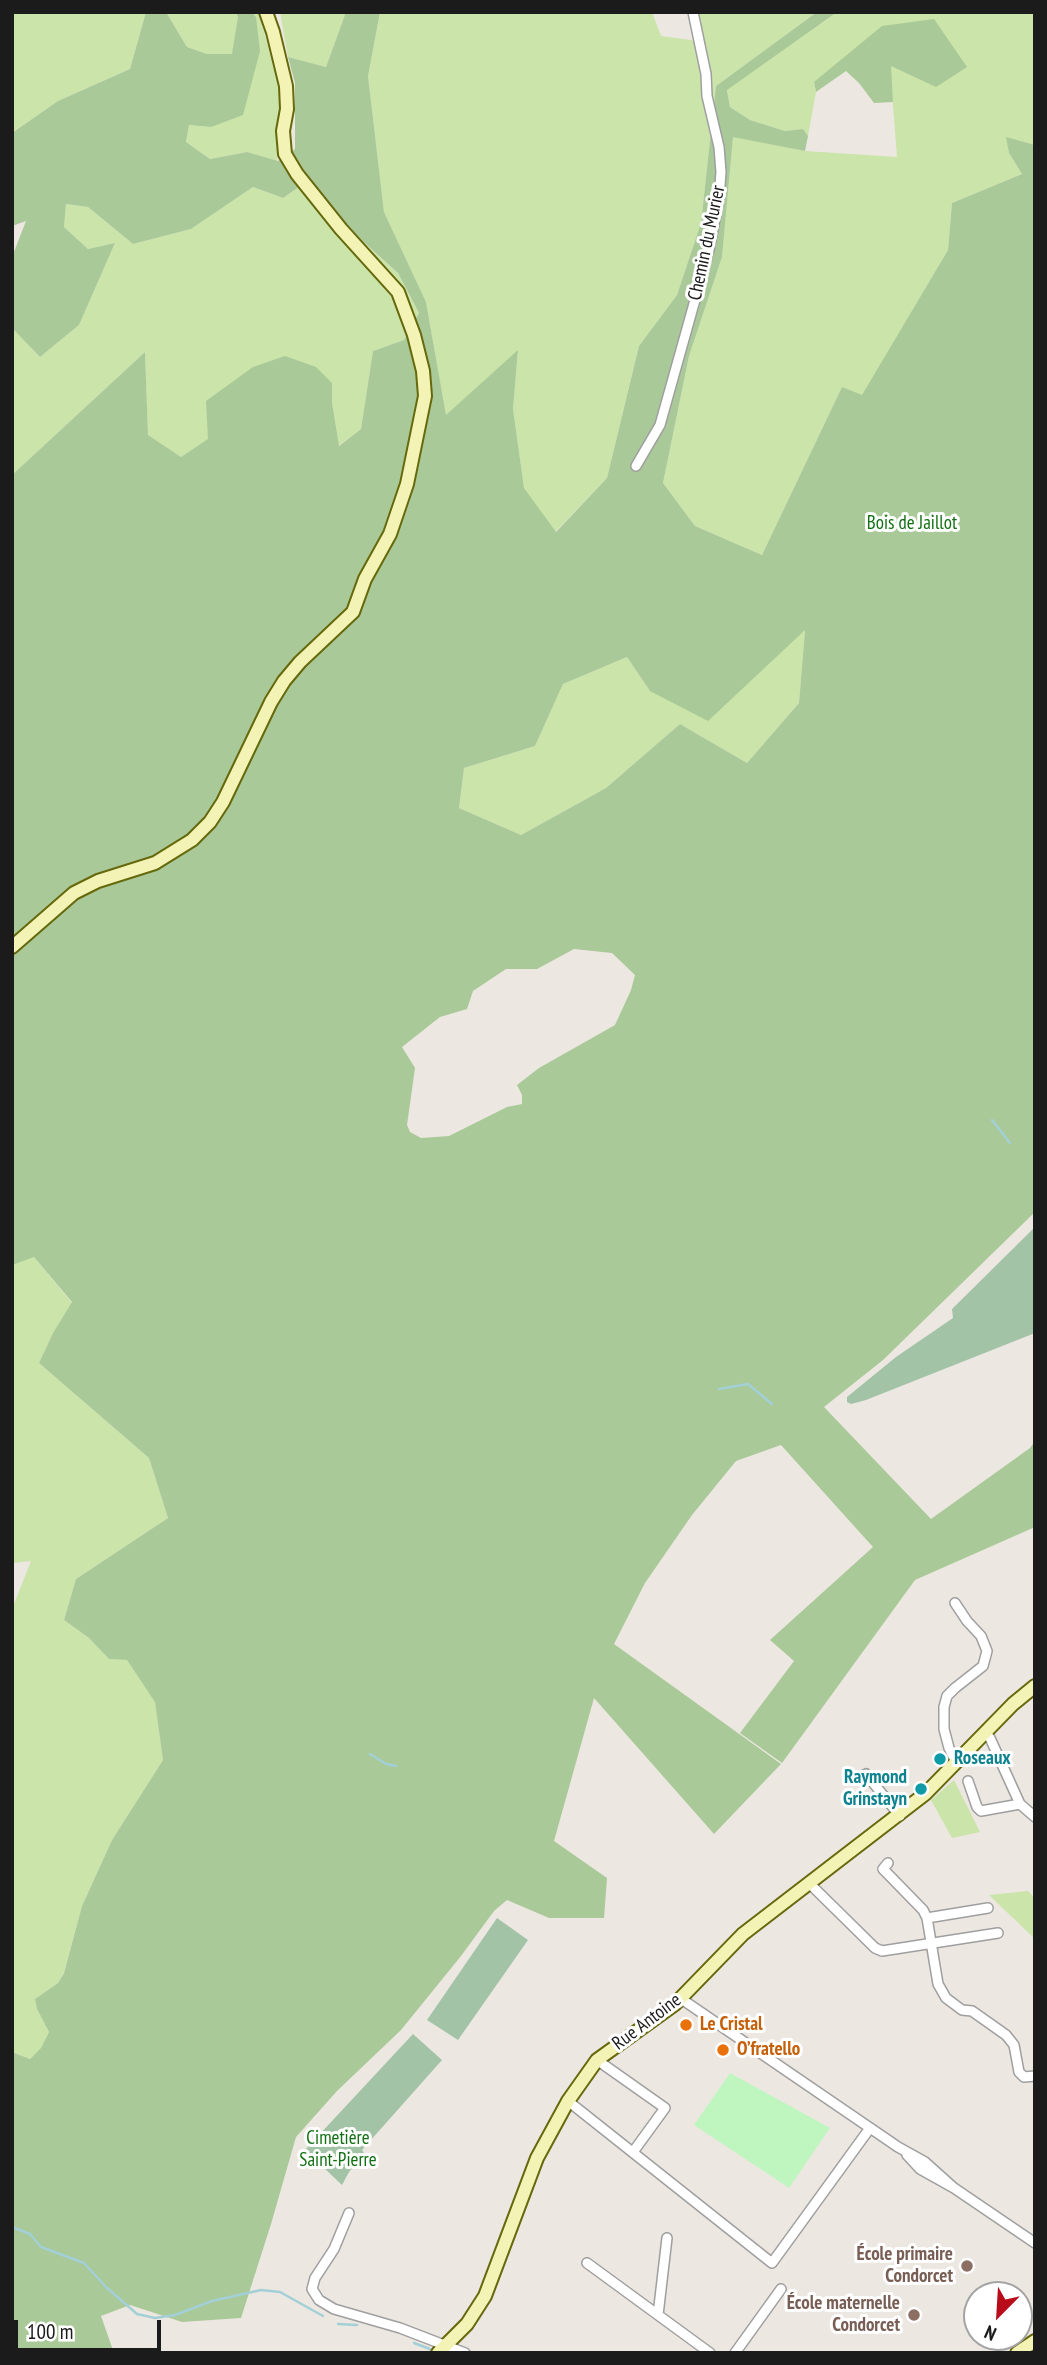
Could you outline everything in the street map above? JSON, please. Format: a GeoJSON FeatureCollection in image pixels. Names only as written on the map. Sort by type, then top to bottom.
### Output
{"type":"FeatureCollection","features":[{"type":"Feature","properties":{"kind":"street"},"geometry":{"type":"LineString","coordinates":[[12,947],[74,893],[98,881],[155,863],[192,840],[210,822],[223,802],[271,702],[284,681],[300,662],[353,612],[365,579],[390,534],[407,484],[425,396],[423,372],[414,335],[398,292],[341,229],[290,165],[285,154],[283,131],[286,86],[266,12]]}},
{"type":"Feature","properties":{"kind":"street","name":"Chemin du Murier"},"geometry":{"type":"LineString","coordinates":[[636,466],[660,425],[709,250],[719,198],[719,147],[693,12]]}},
{"type":"Feature","properties":{"kind":"street"},"geometry":{"type":"LineString","coordinates":[[955,1603],[981,1636],[987,1651],[983,1666],[947,1696],[943,1729],[948,1748],[956,1762]]}},
{"type":"Feature","properties":{"kind":"street","name":"Rue Antoine"},"geometry":{"type":"LineString","coordinates":[[442,2348],[467,2324],[485,2296],[537,2158],[568,2101],[597,2060],[675,2004],[743,1934],[900,1815],[1035,1686]]}},
{"type":"Feature","properties":{"kind":"street"},"geometry":{"type":"LineString","coordinates":[[985,1733],[990,1738],[1020,1804],[1035,1816]]}},
{"type":"Feature","properties":{"kind":"street"},"geometry":{"type":"LineString","coordinates":[[860,1777],[866,1774],[900,1815]]}},
{"type":"Feature","properties":{"kind":"street"},"geometry":{"type":"LineString","coordinates":[[968,1781],[981,1811],[1020,1804]]}},
{"type":"Feature","properties":{"kind":"street"},"geometry":{"type":"LineString","coordinates":[[888,1863],[883,1869],[923,1910],[927,1918],[938,1984],[946,1998],[962,2010],[972,2011],[1006,2035],[1014,2045],[1019,2072],[1024,2077],[1035,2076]]}},
{"type":"Feature","properties":{"kind":"street"},"geometry":{"type":"LineString","coordinates":[[809,1884],[874,1948],[882,1951],[998,1933]]}},
{"type":"Feature","properties":{"kind":"street"},"geometry":{"type":"LineString","coordinates":[[927,1918],[988,1908]]}},
{"type":"Feature","properties":{"kind":"street"},"geometry":{"type":"LineString","coordinates":[[680,1998],[898,2147],[920,2169],[954,2188],[1035,2243]]}},
{"type":"Feature","properties":{"kind":"street"},"geometry":{"type":"LineString","coordinates":[[597,2060],[665,2108],[633,2152]]}},
{"type":"Feature","properties":{"kind":"street"},"geometry":{"type":"LineString","coordinates":[[568,2101],[772,2263],[870,2128]]}},
{"type":"Feature","properties":{"kind":"street"},"geometry":{"type":"LineString","coordinates":[[349,2213],[334,2249],[312,2289],[318,2300],[334,2309],[442,2348],[464,2353]]}},
{"type":"Feature","properties":{"kind":"street"},"geometry":{"type":"LineString","coordinates":[[658,2315],[667,2238]]}},
{"type":"Feature","properties":{"kind":"street"},"geometry":{"type":"LineString","coordinates":[[587,2263],[710,2353]]}},
{"type":"Feature","properties":{"kind":"street"},"geometry":{"type":"LineString","coordinates":[[735,2353],[781,2289]]}},
{"type":"Feature","properties":{"kind":"street"},"geometry":{"type":"LineString","coordinates":[[1017,2353],[1035,2341]]}},
{"type":"Feature","properties":{"kind":"street"},"geometry":{"type":"LineString","coordinates":[[1026,2353],[1035,2347]]}},
{"type":"Feature","properties":{"kind":"green space"},"geometry":{"type":"Polygon","coordinates":[[[12,12],[146,12],[130,69],[58,101],[12,133],[12,12]]]}},
{"type":"Feature","properties":{"kind":"green space","name":"Bois de Jaillot"},"geometry":{"type":"Polygon","coordinates":[[[146,12],[166,12],[187,47],[207,54],[232,54],[238,17],[236,12],[252,12],[256,17],[260,51],[243,115],[211,127],[189,125],[186,142],[210,159],[247,152],[278,161],[295,149],[295,83],[288,57],[326,67],[346,12],[380,12],[368,76],[384,212],[426,302],[446,415],[518,350],[513,409],[524,488],[556,532],[607,478],[639,346],[677,295],[701,223],[716,86],[817,12],[837,12],[727,90],[730,107],[750,120],[785,131],[803,129],[808,136],[805,151],[733,137],[722,257],[689,356],[663,483],[695,526],[762,555],[842,387],[862,395],[948,250],[952,203],[1022,174],[1009,153],[1006,137],[1035,145],[1035,1212],[883,1360],[824,1407],[931,1519],[1030,1448],[1035,1441],[1035,1527],[915,1580],[782,1763],[740,1733],[794,1661],[770,1640],[873,1547],[781,1445],[736,1461],[692,1515],[645,1583],[614,1644],[781,1764],[714,1834],[594,1698],[554,1841],[607,1878],[604,1918],[549,1918],[507,1900],[494,1911],[401,2030],[337,2091],[296,2137],[241,2318],[182,2322],[130,2305],[101,2316],[114,2353],[12,2353],[12,2052],[30,2059],[41,2048],[49,2032],[35,1999],[58,1983],[64,1973],[82,1906],[112,1840],[163,1760],[155,1702],[127,1660],[109,1659],[89,1638],[64,1620],[76,1579],[168,1518],[149,1458],[39,1363],[72,1302],[34,1257],[12,1265],[12,475],[145,352],[148,435],[181,457],[208,439],[206,401],[253,367],[285,356],[316,367],[332,383],[332,403],[339,446],[361,429],[373,351],[404,340],[419,313],[398,273],[345,225],[306,182],[283,198],[253,187],[191,229],[133,244],[88,207],[66,204],[64,227],[88,249],[115,243],[79,325],[40,357],[12,328],[12,257],[26,221],[12,226],[12,133],[58,101],[130,69],[146,12]],[[805,630],[708,721],[650,691],[627,657],[563,684],[535,746],[464,768],[459,808],[521,835],[606,788],[680,724],[747,763],[799,703],[805,630]],[[574,949],[537,969],[506,969],[473,991],[467,1009],[440,1017],[402,1047],[415,1068],[407,1125],[410,1132],[421,1138],[449,1136],[507,1107],[522,1104],[522,1095],[517,1085],[539,1068],[615,1025],[635,975],[612,953],[574,949]]]}},
{"type":"Feature","properties":{"kind":"green space"},"geometry":{"type":"Polygon","coordinates":[[[166,12],[236,12],[238,16],[233,54],[207,54],[187,47],[166,12]]]}},
{"type":"Feature","properties":{"kind":"green space"},"geometry":{"type":"Polygon","coordinates":[[[252,12],[258,12],[282,92],[277,161],[247,152],[210,159],[186,142],[189,125],[212,127],[256,17],[252,12]]]}},
{"type":"Feature","properties":{"kind":"green space"},"geometry":{"type":"Polygon","coordinates":[[[280,12],[346,12],[326,67],[288,57],[280,12]]]}},
{"type":"Feature","properties":{"kind":"green space"},"geometry":{"type":"Polygon","coordinates":[[[380,12],[652,12],[661,36],[698,41],[694,12],[817,12],[716,86],[701,223],[677,295],[639,346],[607,478],[555,532],[524,489],[513,409],[518,351],[446,416],[426,302],[384,212],[368,76],[380,12]]]}},
{"type":"Feature","properties":{"kind":"green space"},"geometry":{"type":"Polygon","coordinates":[[[837,12],[1035,12],[1035,145],[1007,138],[1009,153],[1022,174],[952,203],[948,250],[862,396],[842,387],[762,555],[695,526],[663,483],[689,356],[722,257],[733,136],[805,151],[897,157],[890,66],[934,19],[814,82],[816,92],[808,136],[803,129],[785,131],[750,120],[730,107],[727,89],[837,12]]]}},
{"type":"Feature","properties":{"kind":"green space"},"geometry":{"type":"Polygon","coordinates":[[[934,19],[967,67],[936,87],[891,66],[893,102],[874,103],[846,71],[816,92],[814,82],[882,26],[934,19]]]}},
{"type":"Feature","properties":{"kind":"green space"},"geometry":{"type":"Polygon","coordinates":[[[306,182],[345,225],[398,273],[419,313],[404,340],[373,351],[361,429],[338,446],[332,383],[208,440],[181,457],[148,436],[145,352],[12,475],[12,328],[40,357],[79,325],[115,243],[88,249],[64,227],[66,204],[88,207],[133,244],[191,229],[253,187],[283,198],[306,182]]]}},
{"type":"Feature","properties":{"kind":"green space"},"geometry":{"type":"Polygon","coordinates":[[[805,629],[799,703],[747,763],[680,724],[606,788],[521,835],[459,808],[464,768],[535,746],[563,684],[627,657],[650,691],[805,629]]]}},
{"type":"Feature","properties":{"kind":"green space"},"geometry":{"type":"Polygon","coordinates":[[[1035,1227],[1035,1333],[866,1400],[851,1404],[847,1402],[847,1397],[896,1357],[953,1318],[952,1309],[1035,1227]]]}},
{"type":"Feature","properties":{"kind":"green space"},"geometry":{"type":"Polygon","coordinates":[[[33,1256],[72,1303],[53,1333],[39,1363],[149,1458],[168,1518],[76,1579],[64,1620],[89,1638],[109,1659],[127,1660],[155,1701],[163,1760],[112,1840],[82,1906],[64,1972],[58,1983],[35,1999],[49,2032],[41,2049],[30,2059],[12,2052],[12,1609],[31,1561],[12,1563],[12,1265],[33,1256]]]}},
{"type":"Feature","properties":{"kind":"green space"},"geometry":{"type":"Polygon","coordinates":[[[954,1780],[980,1832],[952,1838],[931,1800],[954,1780]]]}},
{"type":"Feature","properties":{"kind":"green space"},"geometry":{"type":"Polygon","coordinates":[[[1028,1891],[1035,1898],[1035,1939],[989,1895],[1028,1891]]]}},
{"type":"Feature","properties":{"kind":"green space"},"geometry":{"type":"Polygon","coordinates":[[[497,1918],[528,1940],[458,2040],[427,2020],[497,1918]]]}},
{"type":"Feature","properties":{"kind":"green space","name":"Cimetière Saint-Pierre"},"geometry":{"type":"Polygon","coordinates":[[[413,2034],[442,2060],[362,2150],[364,2153],[342,2185],[305,2150],[413,2034]]]}},
{"type":"Feature","properties":{"kind":"green space"},"geometry":{"type":"Polygon","coordinates":[[[730,2073],[830,2128],[789,2188],[694,2125],[730,2073]]]}},
{"type":"Feature","properties":{"kind":"waterway"},"geometry":{"type":"LineString","coordinates":[[992,1120],[1010,1143]]}},
{"type":"Feature","properties":{"kind":"waterway"},"geometry":{"type":"LineString","coordinates":[[719,1389],[748,1384],[772,1404]]}},
{"type":"Feature","properties":{"kind":"waterway"},"geometry":{"type":"LineString","coordinates":[[370,1754],[386,1764],[396,1766]]}},
{"type":"Feature","properties":{"kind":"waterway"},"geometry":{"type":"LineString","coordinates":[[12,2227],[30,2234],[41,2247],[84,2263],[137,2314],[155,2318],[175,2315],[212,2301],[261,2290],[280,2292],[323,2316]]}},
{"type":"Feature","properties":{"kind":"waterway"},"geometry":{"type":"LineString","coordinates":[[338,2324],[357,2325]]}},
{"type":"Feature","properties":{"kind":"waterway"},"geometry":{"type":"LineString","coordinates":[[414,2343],[430,2349]]}},
{"type":"Feature","properties":{"kind":"place","name":"Roseaux"},"geometry":{"type":"Point","coordinates":[940,1759]}},
{"type":"Feature","properties":{"kind":"place","name":"Raymond Grinstayn"},"geometry":{"type":"Point","coordinates":[921,1789]}},
{"type":"Feature","properties":{"kind":"place","name":"Le Cristal"},"geometry":{"type":"Point","coordinates":[686,2025]}},
{"type":"Feature","properties":{"kind":"place","name":"O’fratello"},"geometry":{"type":"Point","coordinates":[723,2050]}},
{"type":"Feature","properties":{"kind":"place","name":"École primaire Condorcet"},"geometry":{"type":"Point","coordinates":[967,2266]}},
{"type":"Feature","properties":{"kind":"place","name":"École maternelle Condorcet"},"geometry":{"type":"Point","coordinates":[914,2315]}}]}
